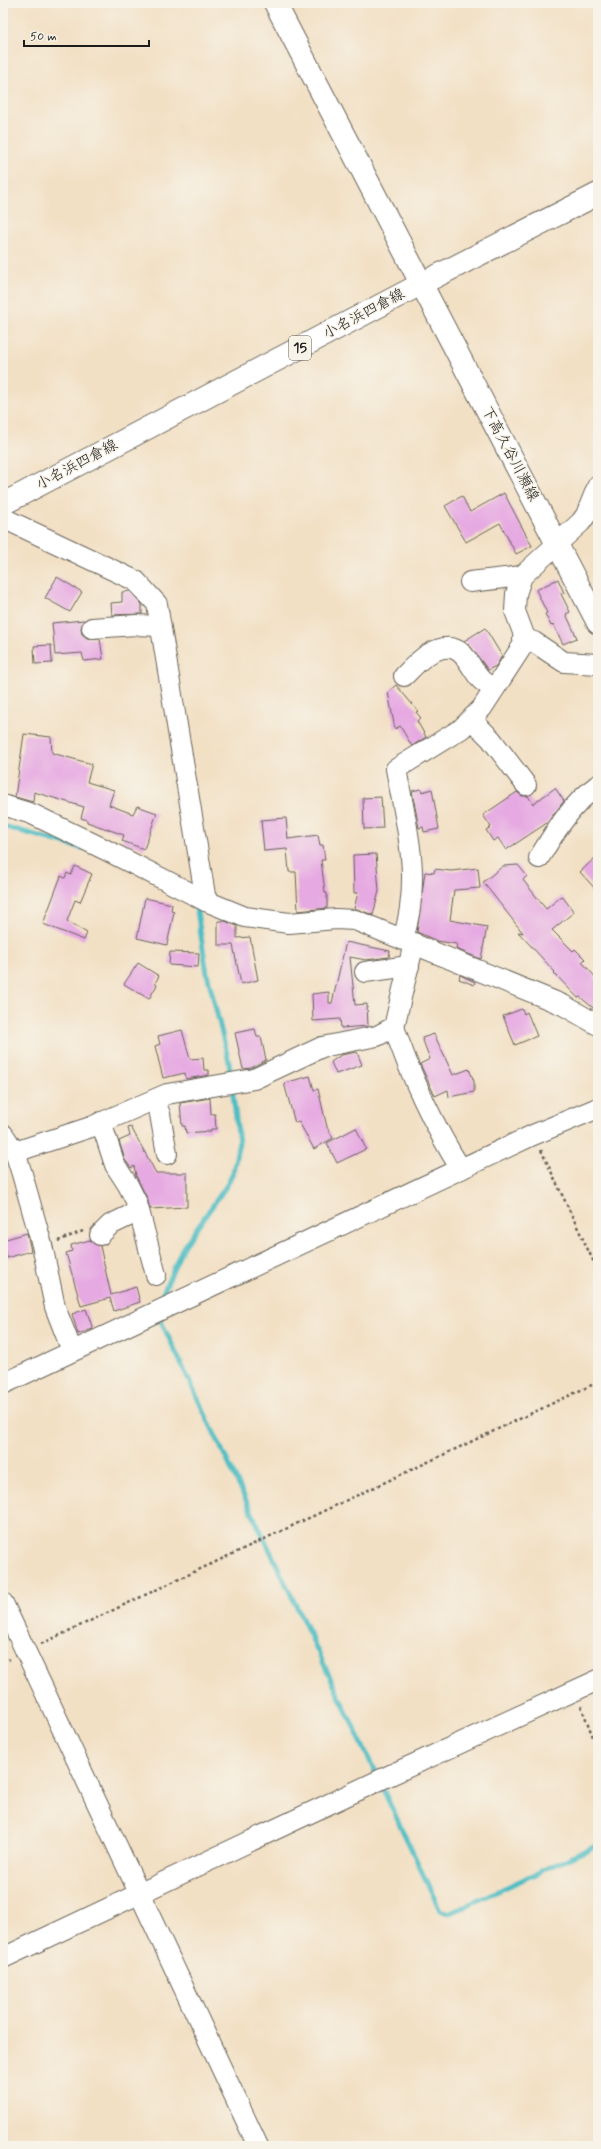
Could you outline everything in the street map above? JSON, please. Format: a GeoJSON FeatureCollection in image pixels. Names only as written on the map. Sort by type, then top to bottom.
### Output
{"type":"FeatureCollection","features":[{"type":"Feature","properties":{"kind":"main road","name":"下高久谷川瀬線"},"geometry":{"type":"LineString","coordinates":[[275,3],[598,624]]}},
{"type":"Feature","properties":{"kind":"main road","name":"小名浜四倉線"},"geometry":{"type":"LineString","coordinates":[[3,504],[421,284],[598,194]]}},
{"type":"Feature","properties":{"kind":"street"},"geometry":{"type":"LineString","coordinates":[[461,1169],[449,1151],[411,1070],[394,1026],[409,966],[409,941],[413,892],[413,858],[396,769],[461,729],[482,708],[523,645],[523,638],[515,611],[516,594],[522,576],[586,515],[598,485]]}},
{"type":"Feature","properties":{"kind":"street"},"geometry":{"type":"LineString","coordinates":[[3,518],[136,581],[157,604],[206,902]]}},
{"type":"Feature","properties":{"kind":"street"},"geometry":{"type":"LineString","coordinates":[[470,582],[522,576]]}},
{"type":"Feature","properties":{"kind":"street"},"geometry":{"type":"LineString","coordinates":[[92,628],[136,625],[160,626]]}},
{"type":"Feature","properties":{"kind":"street"},"geometry":{"type":"LineString","coordinates":[[523,638],[534,642],[564,662],[598,664]]}},
{"type":"Feature","properties":{"kind":"street"},"geometry":{"type":"LineString","coordinates":[[404,676],[426,656],[447,648],[458,650],[466,657],[479,679],[484,684],[489,686],[496,685]]}},
{"type":"Feature","properties":{"kind":"street"},"geometry":{"type":"LineString","coordinates":[[471,719],[491,739],[526,785]]}},
{"type":"Feature","properties":{"kind":"street"},"geometry":{"type":"LineString","coordinates":[[539,858],[566,816],[579,801],[598,785]]}},
{"type":"Feature","properties":{"kind":"street"},"geometry":{"type":"LineString","coordinates":[[3,805],[32,814],[106,850],[206,902],[245,917],[289,923],[336,919],[355,920],[563,1005],[598,1025]]}},
{"type":"Feature","properties":{"kind":"street"},"geometry":{"type":"LineString","coordinates":[[365,972],[409,966]]}},
{"type":"Feature","properties":{"kind":"street"},"geometry":{"type":"LineString","coordinates":[[15,1152],[101,1122],[167,1094],[254,1079],[322,1047],[377,1036],[394,1026]]}},
{"type":"Feature","properties":{"kind":"street"},"geometry":{"type":"LineString","coordinates":[[154,1100],[160,1114],[167,1154]]}},
{"type":"Feature","properties":{"kind":"street"},"geometry":{"type":"LineString","coordinates":[[3,1384],[534,1135],[598,1108]]}},
{"type":"Feature","properties":{"kind":"street"},"geometry":{"type":"LineString","coordinates":[[101,1122],[114,1165],[128,1185],[139,1211],[156,1275]]}},
{"type":"Feature","properties":{"kind":"street"},"geometry":{"type":"LineString","coordinates":[[3,1134],[15,1152],[43,1247],[55,1307],[72,1351]]}},
{"type":"Feature","properties":{"kind":"street"},"geometry":{"type":"LineString","coordinates":[[100,1234],[110,1225],[139,1211]]}},
{"type":"Feature","properties":{"kind":"street"},"geometry":{"type":"LineString","coordinates":[[3,1603],[258,2146]]}},
{"type":"Feature","properties":{"kind":"street"},"geometry":{"type":"LineString","coordinates":[[3,1958],[379,1780],[574,1689],[598,1680]]}},
{"type":"Feature","properties":{"kind":"path"},"geometry":{"type":"LineString","coordinates":[[534,1135],[598,1271]]}},
{"type":"Feature","properties":{"kind":"path"},"geometry":{"type":"LineString","coordinates":[[43,1247],[94,1227],[100,1234]]}},
{"type":"Feature","properties":{"kind":"path"},"geometry":{"type":"LineString","coordinates":[[3,1662],[598,1382]]}},
{"type":"Feature","properties":{"kind":"path"},"geometry":{"type":"LineString","coordinates":[[574,1689],[598,1750]]}},
{"type":"Feature","properties":{"kind":"building"},"geometry":{"type":"Polygon","coordinates":[[[504,493],[532,546],[516,554],[500,523],[466,542],[445,506],[462,496],[470,512],[504,493]]]}},
{"type":"Feature","properties":{"kind":"building"},"geometry":{"type":"Polygon","coordinates":[[[57,577],[82,592],[70,612],[45,598],[57,577]]]}},
{"type":"Feature","properties":{"kind":"building"},"geometry":{"type":"Polygon","coordinates":[[[558,579],[564,593],[561,594],[570,612],[566,614],[577,638],[563,644],[553,624],[551,626],[545,614],[547,613],[536,590],[558,579]]]}},
{"type":"Feature","properties":{"kind":"building"},"geometry":{"type":"Polygon","coordinates":[[[130,591],[142,604],[142,614],[112,615],[111,603],[122,602],[122,592],[130,591]]]}},
{"type":"Feature","properties":{"kind":"building"},"geometry":{"type":"Polygon","coordinates":[[[84,620],[81,628],[82,634],[87,638],[100,639],[103,659],[84,661],[82,653],[55,655],[52,623],[84,620]]]}},
{"type":"Feature","properties":{"kind":"building"},"geometry":{"type":"Polygon","coordinates":[[[485,628],[502,656],[496,666],[488,670],[470,646],[464,641],[485,628]]]}},
{"type":"Feature","properties":{"kind":"building"},"geometry":{"type":"Polygon","coordinates":[[[51,645],[52,663],[35,664],[34,646],[51,645]]]}},
{"type":"Feature","properties":{"kind":"building"},"geometry":{"type":"Polygon","coordinates":[[[396,685],[418,711],[416,712],[421,718],[417,721],[426,737],[412,746],[400,726],[395,729],[388,692],[396,685]]]}},
{"type":"Feature","properties":{"kind":"building"},"geometry":{"type":"Polygon","coordinates":[[[24,734],[51,737],[52,753],[92,764],[87,782],[114,790],[109,805],[133,814],[137,806],[157,813],[144,849],[122,841],[124,835],[87,822],[87,820],[81,818],[84,807],[34,792],[33,802],[15,797],[24,734]]]}},
{"type":"Feature","properties":{"kind":"building"},"geometry":{"type":"Polygon","coordinates":[[[555,788],[564,801],[547,823],[506,850],[498,838],[493,841],[486,830],[491,827],[483,815],[517,792],[522,796],[528,796],[533,804],[555,788]]]}},
{"type":"Feature","properties":{"kind":"building"},"geometry":{"type":"Polygon","coordinates":[[[421,789],[422,792],[432,789],[439,829],[424,832],[423,827],[419,828],[412,791],[421,789]]]}},
{"type":"Feature","properties":{"kind":"building"},"geometry":{"type":"Polygon","coordinates":[[[381,797],[383,828],[364,829],[363,798],[381,797]]]}},
{"type":"Feature","properties":{"kind":"building"},"geometry":{"type":"Polygon","coordinates":[[[286,818],[288,839],[318,835],[320,845],[323,845],[325,860],[321,860],[325,893],[327,893],[327,908],[298,911],[296,872],[289,872],[287,849],[264,851],[261,820],[286,818]]]}},
{"type":"Feature","properties":{"kind":"building"},"geometry":{"type":"Polygon","coordinates":[[[376,854],[379,891],[373,915],[354,908],[358,893],[354,893],[353,855],[376,854]]]}},
{"type":"Feature","properties":{"kind":"building"},"geometry":{"type":"Polygon","coordinates":[[[598,855],[598,892],[580,872],[598,855]]]}},
{"type":"Feature","properties":{"kind":"building"},"geometry":{"type":"Polygon","coordinates":[[[518,865],[527,876],[523,880],[546,909],[562,896],[574,912],[552,930],[573,951],[575,949],[585,959],[582,962],[598,980],[598,1012],[580,997],[578,998],[554,973],[555,972],[518,932],[523,933],[483,882],[503,866],[518,865]]]}},
{"type":"Feature","properties":{"kind":"building"},"geometry":{"type":"Polygon","coordinates":[[[75,866],[92,874],[80,902],[75,900],[67,921],[87,933],[84,940],[43,924],[61,876],[65,878],[67,873],[71,875],[75,866]]]}},
{"type":"Feature","properties":{"kind":"building"},"geometry":{"type":"Polygon","coordinates":[[[478,868],[480,888],[454,890],[450,920],[487,927],[481,959],[456,949],[457,944],[437,941],[417,932],[425,872],[434,873],[435,869],[451,871],[478,868]]]}},
{"type":"Feature","properties":{"kind":"building"},"geometry":{"type":"Polygon","coordinates":[[[145,898],[172,904],[171,911],[174,912],[167,945],[137,938],[145,898]]]}},
{"type":"Feature","properties":{"kind":"building"},"geometry":{"type":"Polygon","coordinates":[[[218,921],[225,921],[237,926],[237,938],[250,937],[258,980],[241,984],[233,945],[218,945],[218,921]]]}},
{"type":"Feature","properties":{"kind":"building"},"geometry":{"type":"Polygon","coordinates":[[[346,942],[390,951],[389,957],[366,960],[350,957],[355,1005],[367,1004],[368,1026],[341,1028],[340,1019],[313,1021],[312,994],[329,992],[329,1003],[332,1003],[346,942]]]}},
{"type":"Feature","properties":{"kind":"building"},"geometry":{"type":"Polygon","coordinates":[[[170,952],[199,953],[198,967],[169,965],[170,952]]]}},
{"type":"Feature","properties":{"kind":"building"},"geometry":{"type":"Polygon","coordinates":[[[138,963],[159,976],[155,983],[157,985],[149,999],[124,984],[138,963]]]}},
{"type":"Feature","properties":{"kind":"building"},"geometry":{"type":"Polygon","coordinates":[[[460,975],[475,982],[474,985],[459,979],[460,975]]]}},
{"type":"Feature","properties":{"kind":"building"},"geometry":{"type":"Polygon","coordinates":[[[522,1009],[524,1014],[527,1012],[537,1036],[515,1045],[503,1016],[522,1009]]]}},
{"type":"Feature","properties":{"kind":"building"},"geometry":{"type":"Polygon","coordinates":[[[255,1029],[257,1037],[261,1037],[266,1060],[251,1068],[243,1069],[235,1033],[255,1029]]]}},
{"type":"Feature","properties":{"kind":"building"},"geometry":{"type":"Polygon","coordinates":[[[182,1030],[190,1059],[203,1058],[204,1070],[209,1070],[209,1075],[186,1079],[185,1073],[163,1078],[155,1046],[160,1044],[158,1036],[182,1030]]]}},
{"type":"Feature","properties":{"kind":"building"},"geometry":{"type":"Polygon","coordinates":[[[434,1034],[453,1075],[469,1069],[474,1081],[474,1092],[449,1097],[448,1090],[435,1096],[420,1064],[430,1059],[422,1038],[434,1034]]]}},
{"type":"Feature","properties":{"kind":"building"},"geometry":{"type":"Polygon","coordinates":[[[357,1052],[362,1065],[336,1074],[331,1062],[341,1055],[357,1052]]]}},
{"type":"Feature","properties":{"kind":"building"},"geometry":{"type":"Polygon","coordinates":[[[310,1076],[314,1090],[318,1089],[327,1127],[333,1138],[314,1149],[299,1122],[295,1123],[284,1083],[310,1076]]]}},
{"type":"Feature","properties":{"kind":"building"},"geometry":{"type":"Polygon","coordinates":[[[210,1098],[211,1114],[215,1114],[216,1129],[211,1129],[211,1131],[186,1133],[185,1126],[182,1126],[180,1103],[210,1098]]]}},
{"type":"Feature","properties":{"kind":"building"},"geometry":{"type":"Polygon","coordinates":[[[131,1127],[156,1173],[187,1173],[187,1207],[150,1209],[147,1198],[136,1176],[134,1166],[131,1168],[125,1160],[119,1141],[130,1136],[128,1128],[131,1127]]]}},
{"type":"Feature","properties":{"kind":"building"},"geometry":{"type":"Polygon","coordinates":[[[356,1128],[366,1149],[337,1163],[327,1143],[356,1128]]]}},
{"type":"Feature","properties":{"kind":"building"},"geometry":{"type":"Polygon","coordinates":[[[27,1233],[31,1251],[7,1258],[3,1240],[27,1233]]]}},
{"type":"Feature","properties":{"kind":"building"},"geometry":{"type":"Polygon","coordinates":[[[90,1240],[100,1246],[111,1295],[136,1287],[140,1302],[114,1311],[110,1298],[81,1306],[66,1253],[72,1251],[71,1245],[90,1240]]]}},
{"type":"Feature","properties":{"kind":"building"},"geometry":{"type":"Polygon","coordinates":[[[86,1309],[93,1329],[78,1334],[72,1314],[86,1309]]]}},
{"type":"Feature","properties":{"kind":"waterway"},"geometry":{"type":"LineString","coordinates":[[3,826],[81,848]]}},
{"type":"Feature","properties":{"kind":"waterway"},"geometry":{"type":"LineString","coordinates":[[192,902],[197,911],[207,973],[229,1062],[231,1079]]}},
{"type":"Feature","properties":{"kind":"waterway"},"geometry":{"type":"LineString","coordinates":[[158,1305],[182,1249],[227,1185],[233,1173],[239,1142],[232,1087]]}},
{"type":"Feature","properties":{"kind":"waterway"},"geometry":{"type":"LineString","coordinates":[[158,1315],[378,1778]]}},
{"type":"Feature","properties":{"kind":"waterway"},"geometry":{"type":"LineString","coordinates":[[381,1785],[440,1910],[448,1914],[598,1845]]}}]}
